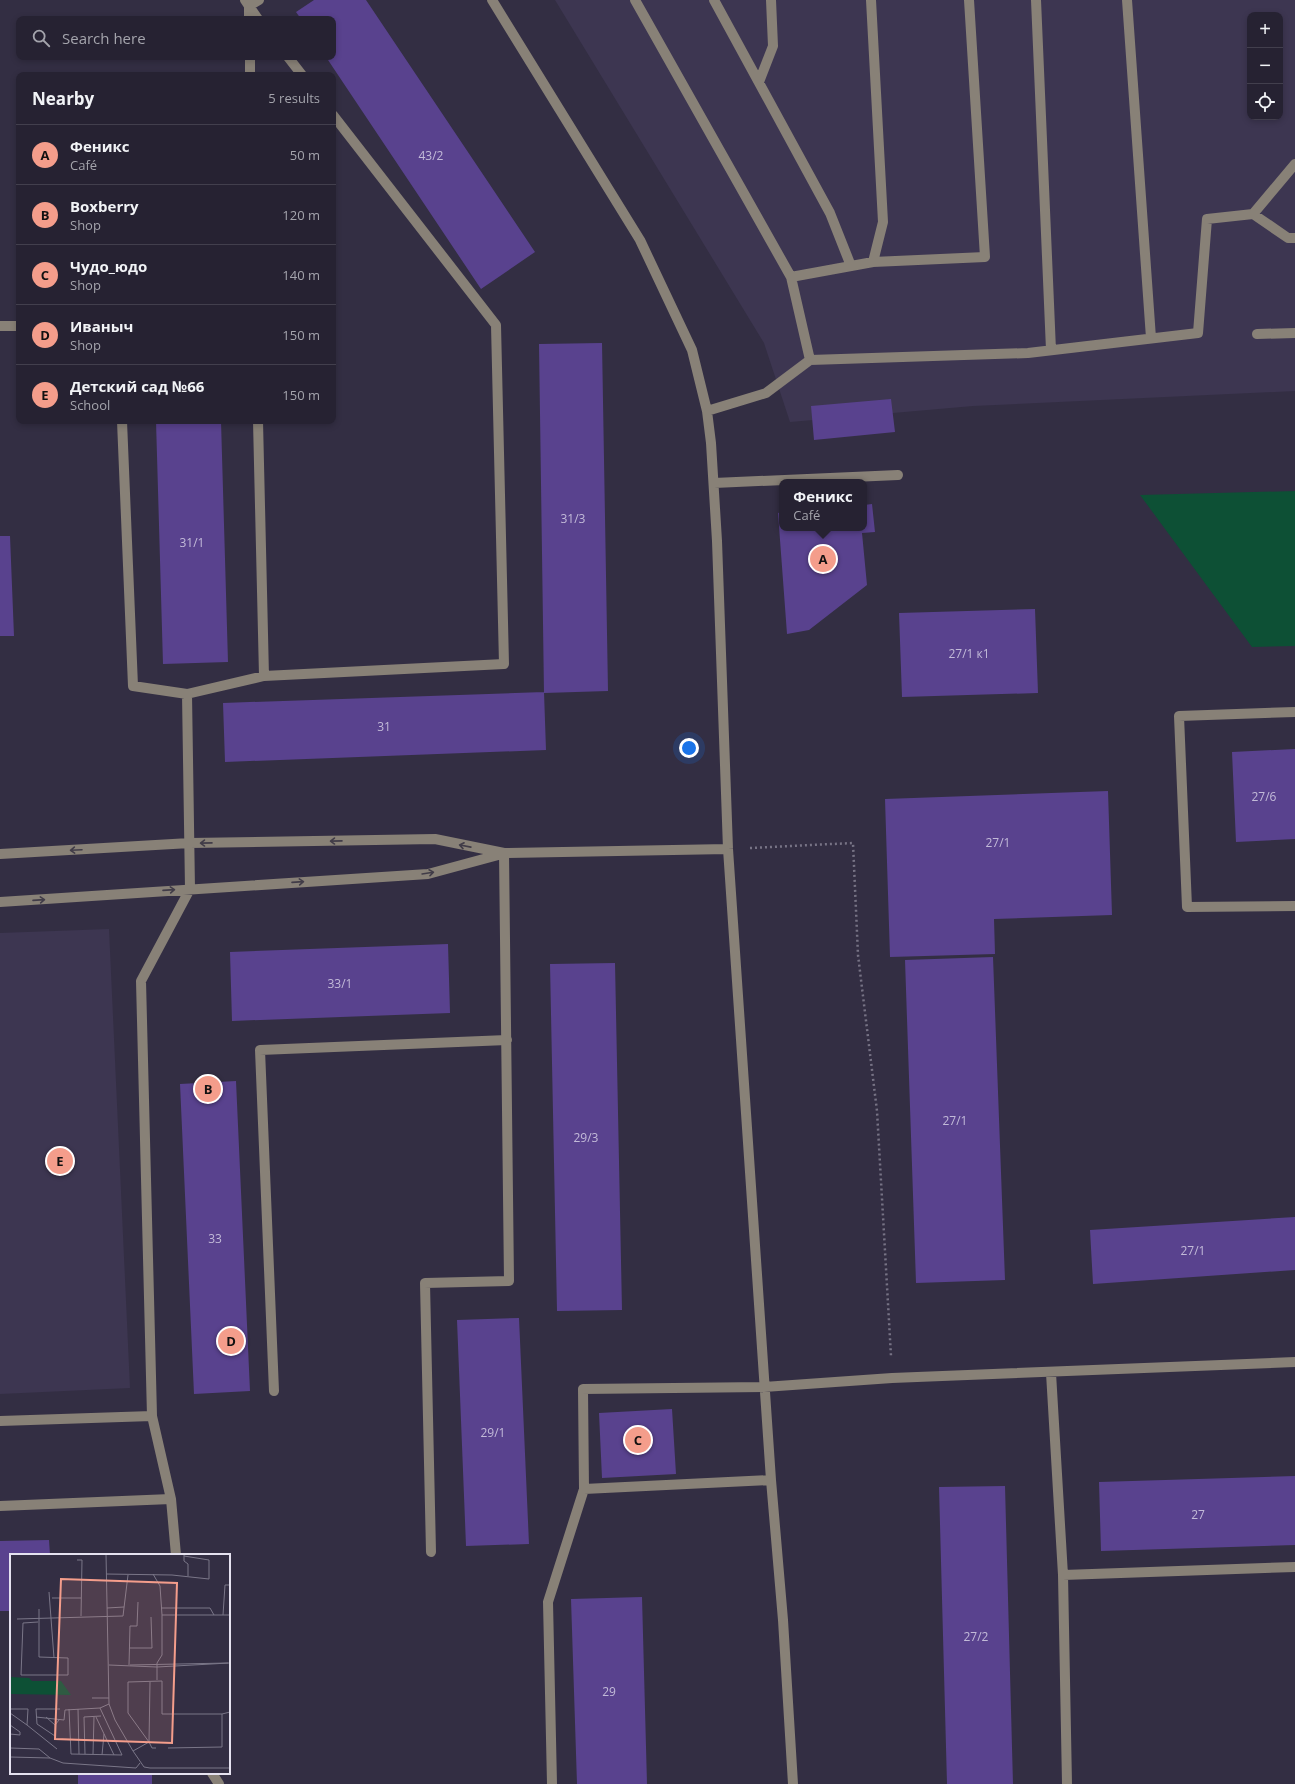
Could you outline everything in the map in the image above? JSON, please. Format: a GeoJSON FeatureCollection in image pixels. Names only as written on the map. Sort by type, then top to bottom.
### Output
{"type":"FeatureCollection","features":[{"type":"Feature","properties":{"kind":"street"},"geometry":{"type":"LineString","coordinates":[[247,3],[259,0]]}},
{"type":"Feature","properties":{"kind":"street"},"geometry":{"type":"LineString","coordinates":[[492,0],[640,240],[692,350],[707,411],[714,483],[728,849],[764,1387],[783,1620],[793,1784]]}},
{"type":"Feature","properties":{"kind":"street"},"geometry":{"type":"LineString","coordinates":[[635,0],[791,277],[810,360]]}},
{"type":"Feature","properties":{"kind":"street"},"geometry":{"type":"LineString","coordinates":[[714,0],[830,213],[851,266]]}},
{"type":"Feature","properties":{"kind":"street"},"geometry":{"type":"LineString","coordinates":[[759,82],[772,46],[771,0]]}},
{"type":"Feature","properties":{"kind":"street"},"geometry":{"type":"LineString","coordinates":[[871,0],[883,222],[872,262]]}},
{"type":"Feature","properties":{"kind":"street"},"geometry":{"type":"LineString","coordinates":[[791,277],[872,262],[985,257],[969,0]]}},
{"type":"Feature","properties":{"kind":"street"},"geometry":{"type":"LineString","coordinates":[[1036,0],[1051,350]]}},
{"type":"Feature","properties":{"kind":"street"},"geometry":{"type":"LineString","coordinates":[[1127,0],[1151,338]]}},
{"type":"Feature","properties":{"kind":"street"},"geometry":{"type":"LineString","coordinates":[[247,3],[249,16]]}},
{"type":"Feature","properties":{"kind":"street"},"geometry":{"type":"LineString","coordinates":[[247,3],[256,16]]}},
{"type":"Feature","properties":{"kind":"street"},"geometry":{"type":"LineString","coordinates":[[250,60],[250,72]]}},
{"type":"Feature","properties":{"kind":"street"},"geometry":{"type":"LineString","coordinates":[[290,60],[300,72]]}},
{"type":"Feature","properties":{"kind":"street"},"geometry":{"type":"LineString","coordinates":[[122,424],[133,686],[187,694],[264,676],[504,664],[496,324],[336,119]]}},
{"type":"Feature","properties":{"kind":"street"},"geometry":{"type":"LineString","coordinates":[[1253,214],[1295,164]]}},
{"type":"Feature","properties":{"kind":"street"},"geometry":{"type":"LineString","coordinates":[[707,411],[766,393],[810,360],[1028,353],[1198,333],[1207,219],[1253,214],[1288,238],[1295,238]]}},
{"type":"Feature","properties":{"kind":"street"},"geometry":{"type":"LineString","coordinates":[[0,326],[16,326]]}},
{"type":"Feature","properties":{"kind":"street"},"geometry":{"type":"LineString","coordinates":[[1257,334],[1295,333]]}},
{"type":"Feature","properties":{"kind":"street"},"geometry":{"type":"LineString","coordinates":[[258,424],[264,676]]}},
{"type":"Feature","properties":{"kind":"street"},"geometry":{"type":"LineString","coordinates":[[806,479],[898,475]]}},
{"type":"Feature","properties":{"kind":"street"},"geometry":{"type":"LineString","coordinates":[[714,483],[779,480]]}},
{"type":"Feature","properties":{"kind":"street"},"geometry":{"type":"LineString","coordinates":[[176,1554],[171,1499],[152,1416],[141,981],[190,889],[187,694]]}},
{"type":"Feature","properties":{"kind":"street"},"geometry":{"type":"LineString","coordinates":[[1295,712],[1179,716],[1187,907],[1295,906]]}},
{"type":"Feature","properties":{"kind":"street"},"geometry":{"type":"LineString","coordinates":[[0,854],[190,843],[435,839],[504,853],[728,849]]}},
{"type":"Feature","properties":{"kind":"street"},"geometry":{"type":"LineString","coordinates":[[0,902],[428,874],[504,853]]}},
{"type":"Feature","properties":{"kind":"street"},"geometry":{"type":"LineString","coordinates":[[432,1552],[425,1284],[509,1280],[504,853]]}},
{"type":"Feature","properties":{"kind":"street"},"geometry":{"type":"LineString","coordinates":[[274,1391],[260,1050],[507,1040]]}},
{"type":"Feature","properties":{"kind":"street"},"geometry":{"type":"LineString","coordinates":[[552,1784],[548,1602],[584,1489],[583,1389],[764,1387],[892,1378],[1295,1362]]}},
{"type":"Feature","properties":{"kind":"street"},"geometry":{"type":"LineString","coordinates":[[1051,1372],[1063,1576],[1067,1784]]}},
{"type":"Feature","properties":{"kind":"street"},"geometry":{"type":"LineString","coordinates":[[0,1421],[152,1416]]}},
{"type":"Feature","properties":{"kind":"street"},"geometry":{"type":"LineString","coordinates":[[584,1489],[771,1480]]}},
{"type":"Feature","properties":{"kind":"street"},"geometry":{"type":"LineString","coordinates":[[0,1506],[171,1499]]}},
{"type":"Feature","properties":{"kind":"street"},"geometry":{"type":"LineString","coordinates":[[1063,1576],[1295,1567]]}},
{"type":"Feature","properties":{"kind":"street"},"geometry":{"type":"LineString","coordinates":[[213,1774],[219,1784]]}},
{"type":"Feature","properties":{"kind":"path"},"geometry":{"type":"LineString","coordinates":[[728,849],[853,843],[858,955],[877,1110],[892,1378]]}},
{"type":"Feature","properties":{"kind":"shaded area"},"geometry":{"type":"Polygon","coordinates":[[[555,0],[1295,0],[1295,391],[973,406],[790,422],[764,343],[555,0]]]}},
{"type":"Feature","properties":{"kind":"shaded area"},"geometry":{"type":"Polygon","coordinates":[[[109,929],[130,1388],[0,1394],[0,933],[109,929]]]}},
{"type":"Feature","properties":{"kind":"green space"},"geometry":{"type":"Polygon","coordinates":[[[1295,491],[1295,646],[1252,647],[1140,495],[1295,491]]]}},
{"type":"Feature","properties":{"kind":"building"},"geometry":{"type":"Polygon","coordinates":[[[314,0],[366,0],[535,252],[481,289],[328,60],[336,60],[336,16],[299,16],[296,12],[314,0]]]}},
{"type":"Feature","properties":{"kind":"building"},"geometry":{"type":"Polygon","coordinates":[[[602,343],[608,691],[544,693],[539,344],[602,343]]]}},
{"type":"Feature","properties":{"kind":"building"},"geometry":{"type":"Polygon","coordinates":[[[891,399],[895,432],[814,440],[811,406],[891,399]]]}},
{"type":"Feature","properties":{"kind":"building"},"geometry":{"type":"Polygon","coordinates":[[[156,424],[221,424],[228,662],[163,664],[156,424]]]}},
{"type":"Feature","properties":{"kind":"building"},"geometry":{"type":"Polygon","coordinates":[[[872,504],[875,532],[862,533],[867,585],[809,630],[787,634],[779,531],[867,531],[867,505],[872,504]]]}},
{"type":"Feature","properties":{"kind":"building"},"geometry":{"type":"Polygon","coordinates":[[[0,536],[10,536],[14,636],[0,636],[0,536]]]}},
{"type":"Feature","properties":{"kind":"building"},"geometry":{"type":"Polygon","coordinates":[[[1035,609],[1038,693],[902,697],[899,613],[1035,609]]]}},
{"type":"Feature","properties":{"kind":"building"},"geometry":{"type":"Polygon","coordinates":[[[544,692],[546,750],[225,762],[223,703],[544,692]]]}},
{"type":"Feature","properties":{"kind":"building"},"geometry":{"type":"Polygon","coordinates":[[[1295,749],[1295,839],[1236,842],[1232,752],[1295,749]]]}},
{"type":"Feature","properties":{"kind":"building"},"geometry":{"type":"Polygon","coordinates":[[[1108,791],[1112,915],[994,919],[995,954],[890,957],[885,799],[1108,791]]]}},
{"type":"Feature","properties":{"kind":"building"},"geometry":{"type":"Polygon","coordinates":[[[448,944],[450,1013],[232,1021],[230,952],[448,944]]]}},
{"type":"Feature","properties":{"kind":"building"},"geometry":{"type":"Polygon","coordinates":[[[993,957],[1005,1280],[916,1283],[905,960],[993,957]]]}},
{"type":"Feature","properties":{"kind":"building"},"geometry":{"type":"Polygon","coordinates":[[[615,963],[622,1310],[557,1311],[550,964],[615,963]]]}},
{"type":"Feature","properties":{"kind":"building"},"geometry":{"type":"Polygon","coordinates":[[[236,1081],[250,1391],[194,1394],[180,1084],[236,1081]]]}},
{"type":"Feature","properties":{"kind":"building"},"geometry":{"type":"Polygon","coordinates":[[[1295,1217],[1295,1270],[1093,1284],[1090,1230],[1295,1217]]]}},
{"type":"Feature","properties":{"kind":"building"},"geometry":{"type":"Polygon","coordinates":[[[519,1318],[529,1544],[466,1546],[457,1320],[519,1318]]]}},
{"type":"Feature","properties":{"kind":"building"},"geometry":{"type":"Polygon","coordinates":[[[672,1409],[676,1474],[602,1478],[599,1413],[672,1409]]]}},
{"type":"Feature","properties":{"kind":"building"},"geometry":{"type":"Polygon","coordinates":[[[1295,1476],[1295,1545],[1101,1551],[1099,1482],[1295,1476]]]}},
{"type":"Feature","properties":{"kind":"building"},"geometry":{"type":"Polygon","coordinates":[[[1005,1486],[1013,1784],[947,1784],[939,1487],[1005,1486]]]}},
{"type":"Feature","properties":{"kind":"building"},"geometry":{"type":"Polygon","coordinates":[[[49,1540],[50,1554],[10,1554],[10,1611],[0,1611],[0,1541],[49,1540]]]}},
{"type":"Feature","properties":{"kind":"building"},"geometry":{"type":"Polygon","coordinates":[[[642,1597],[647,1784],[577,1784],[571,1599],[642,1597]]]}},
{"type":"Feature","properties":{"kind":"building"},"geometry":{"type":"Polygon","coordinates":[[[78,1774],[152,1774],[152,1784],[78,1784],[78,1774]]]}},
{"type":"Feature","properties":{"kind":"place","name":"Феникс"},"geometry":{"type":"Point","coordinates":[823,559]}},
{"type":"Feature","properties":{"kind":"place","name":"Boxberry"},"geometry":{"type":"Point","coordinates":[208,1089]}},
{"type":"Feature","properties":{"kind":"place","name":"Детский сад №66"},"geometry":{"type":"Point","coordinates":[60,1161]}},
{"type":"Feature","properties":{"kind":"place","name":"Иваныч"},"geometry":{"type":"Point","coordinates":[231,1341]}},
{"type":"Feature","properties":{"kind":"place","name":"Чудо_юдо"},"geometry":{"type":"Point","coordinates":[638,1440]}}]}
